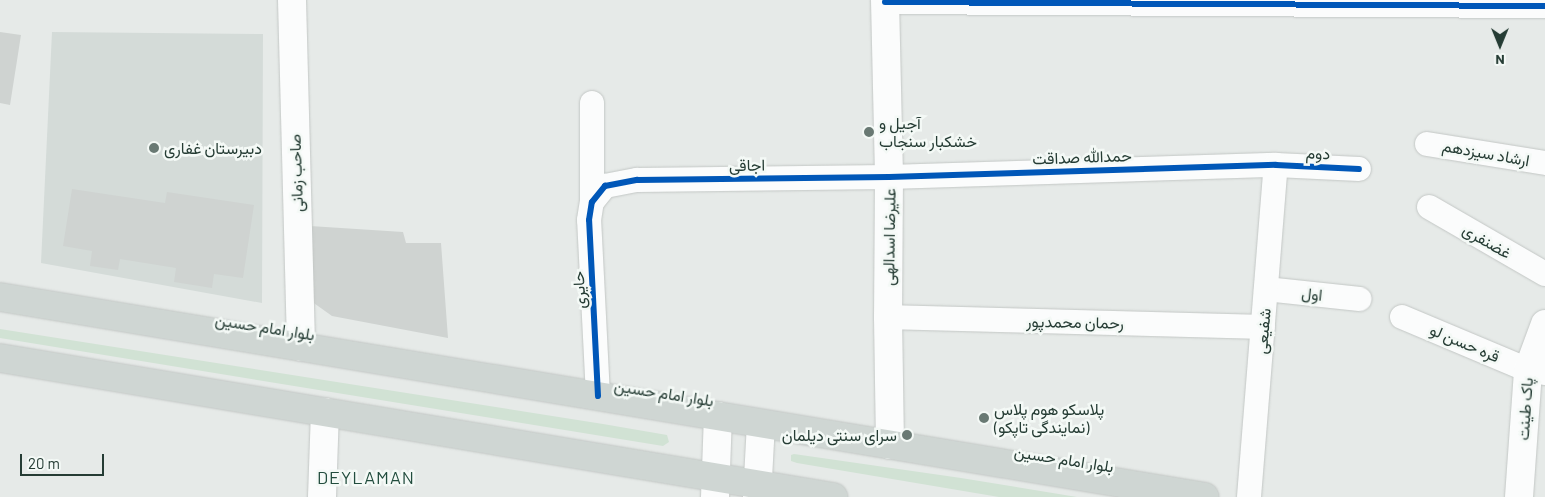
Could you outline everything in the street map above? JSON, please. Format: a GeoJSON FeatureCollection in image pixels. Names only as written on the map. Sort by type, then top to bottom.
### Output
{"type":"FeatureCollection","features":[{"type":"Feature","properties":{"kind":"main road","name":"بلوار امام حسین"},"geometry":{"type":"LineString","coordinates":[[0,297],[1205,497]]}},
{"type":"Feature","properties":{"kind":"main road"},"geometry":{"type":"LineString","coordinates":[[0,358],[325,412],[715,487],[833,497]]}},
{"type":"Feature","properties":{"kind":"street","name":"صاحب زمانی"},"geometry":{"type":"LineString","coordinates":[[292,0],[301,347]]}},
{"type":"Feature","properties":{"kind":"street"},"geometry":{"type":"LineString","coordinates":[[885,1],[1491,3],[1545,6]]}},
{"type":"Feature","properties":{"kind":"street","name":"علیرضا اسدالهی"},"geometry":{"type":"LineString","coordinates":[[885,1],[889,177],[888,317],[890,444]]}},
{"type":"Feature","properties":{"kind":"street","name":"حایری"},"geometry":{"type":"LineString","coordinates":[[592,103],[599,194],[589,220],[598,396]]}},
{"type":"Feature","properties":{"kind":"street","name":"ارشاد سیزدهم"},"geometry":{"type":"LineString","coordinates":[[1427,144],[1545,163]]}},
{"type":"Feature","properties":{"kind":"street","name":"حمدالله صداقت"},"geometry":{"type":"LineString","coordinates":[[889,177],[1276,165]]}},
{"type":"Feature","properties":{"kind":"street","name":"دوم"},"geometry":{"type":"LineString","coordinates":[[1276,165],[1358,169]]}},
{"type":"Feature","properties":{"kind":"street","name":"شفیعی"},"geometry":{"type":"LineString","coordinates":[[1249,497],[1276,165]]}},
{"type":"Feature","properties":{"kind":"street","name":"اجاقی"},"geometry":{"type":"LineString","coordinates":[[599,194],[637,180],[889,177]]}},
{"type":"Feature","properties":{"kind":"street","name":"غضنفری"},"geometry":{"type":"LineString","coordinates":[[1429,207],[1545,274]]}},
{"type":"Feature","properties":{"kind":"street","name":"اول"},"geometry":{"type":"LineString","coordinates":[[1266,289],[1358,299]]}},
{"type":"Feature","properties":{"kind":"street","name":"رحمان محمدپور"},"geometry":{"type":"LineString","coordinates":[[888,317],[1263,327]]}},
{"type":"Feature","properties":{"kind":"street","name":"قره حسن لو"},"geometry":{"type":"LineString","coordinates":[[1402,317],[1537,371]]}},
{"type":"Feature","properties":{"kind":"street","name":"پاک طینت"},"geometry":{"type":"LineString","coordinates":[[1519,497],[1545,324]]}},
{"type":"Feature","properties":{"kind":"street"},"geometry":{"type":"LineString","coordinates":[[322,497],[325,412]]}},
{"type":"Feature","properties":{"kind":"street"},"geometry":{"type":"LineString","coordinates":[[715,487],[718,416]]}},
{"type":"Feature","properties":{"kind":"street"},"geometry":{"type":"LineString","coordinates":[[758,491],[761,424]]}},
{"type":"Feature","properties":{"kind":"shaded area","name":"دبیرستان غفاری"},"geometry":{"type":"Polygon","coordinates":[[[52,32],[263,34],[262,303],[41,263],[52,32]]]}},
{"type":"Feature","properties":{"kind":"green space"},"geometry":{"type":"Polygon","coordinates":[[[0,329],[603,424],[667,435],[669,442],[663,446],[0,338],[0,329]]]}},
{"type":"Feature","properties":{"kind":"green space"},"geometry":{"type":"Polygon","coordinates":[[[791,455],[1077,497],[999,497],[797,463],[791,461],[791,455]]]}},
{"type":"Feature","properties":{"kind":"building"},"geometry":{"type":"Polygon","coordinates":[[[0,32],[21,35],[10,105],[0,103],[0,32]]]}},
{"type":"Feature","properties":{"kind":"building"},"geometry":{"type":"Polygon","coordinates":[[[72,189],[165,203],[167,192],[254,205],[243,278],[214,274],[212,288],[174,282],[176,268],[120,259],[118,270],[90,266],[92,251],[63,246],[72,189]]]}},
{"type":"Feature","properties":{"kind":"building"},"geometry":{"type":"Polygon","coordinates":[[[310,226],[403,232],[406,243],[441,243],[448,338],[332,316],[311,301],[310,226]]]}},
{"type":"Feature","properties":{"kind":"cycle path"},"geometry":{"type":"LineString","coordinates":[[885,2],[1545,6]]}},
{"type":"Feature","properties":{"kind":"cycle path"},"geometry":{"type":"LineString","coordinates":[[598,396],[589,220],[592,202],[605,186],[637,180],[889,177],[1276,165],[1359,169]]}},
{"type":"Feature","properties":{"kind":"place","name":"آجیل و خشکبار سنجاب"},"geometry":{"type":"Point","coordinates":[869,132]}},
{"type":"Feature","properties":{"kind":"place","name":"دبیرستان غفاری"},"geometry":{"type":"Point","coordinates":[154,148]}},
{"type":"Feature","properties":{"kind":"place","name":"پلاسکو هوم پلاس (نمایندگی تاپکو)"},"geometry":{"type":"Point","coordinates":[984,418]}},
{"type":"Feature","properties":{"kind":"place","name":"سرای سنتی دیلمان"},"geometry":{"type":"Point","coordinates":[907,435]}},
{"type":"Feature","properties":{"kind":"district","name":"DEYLAMAN"},"geometry":{"type":"Point","coordinates":[366,477]}}]}
